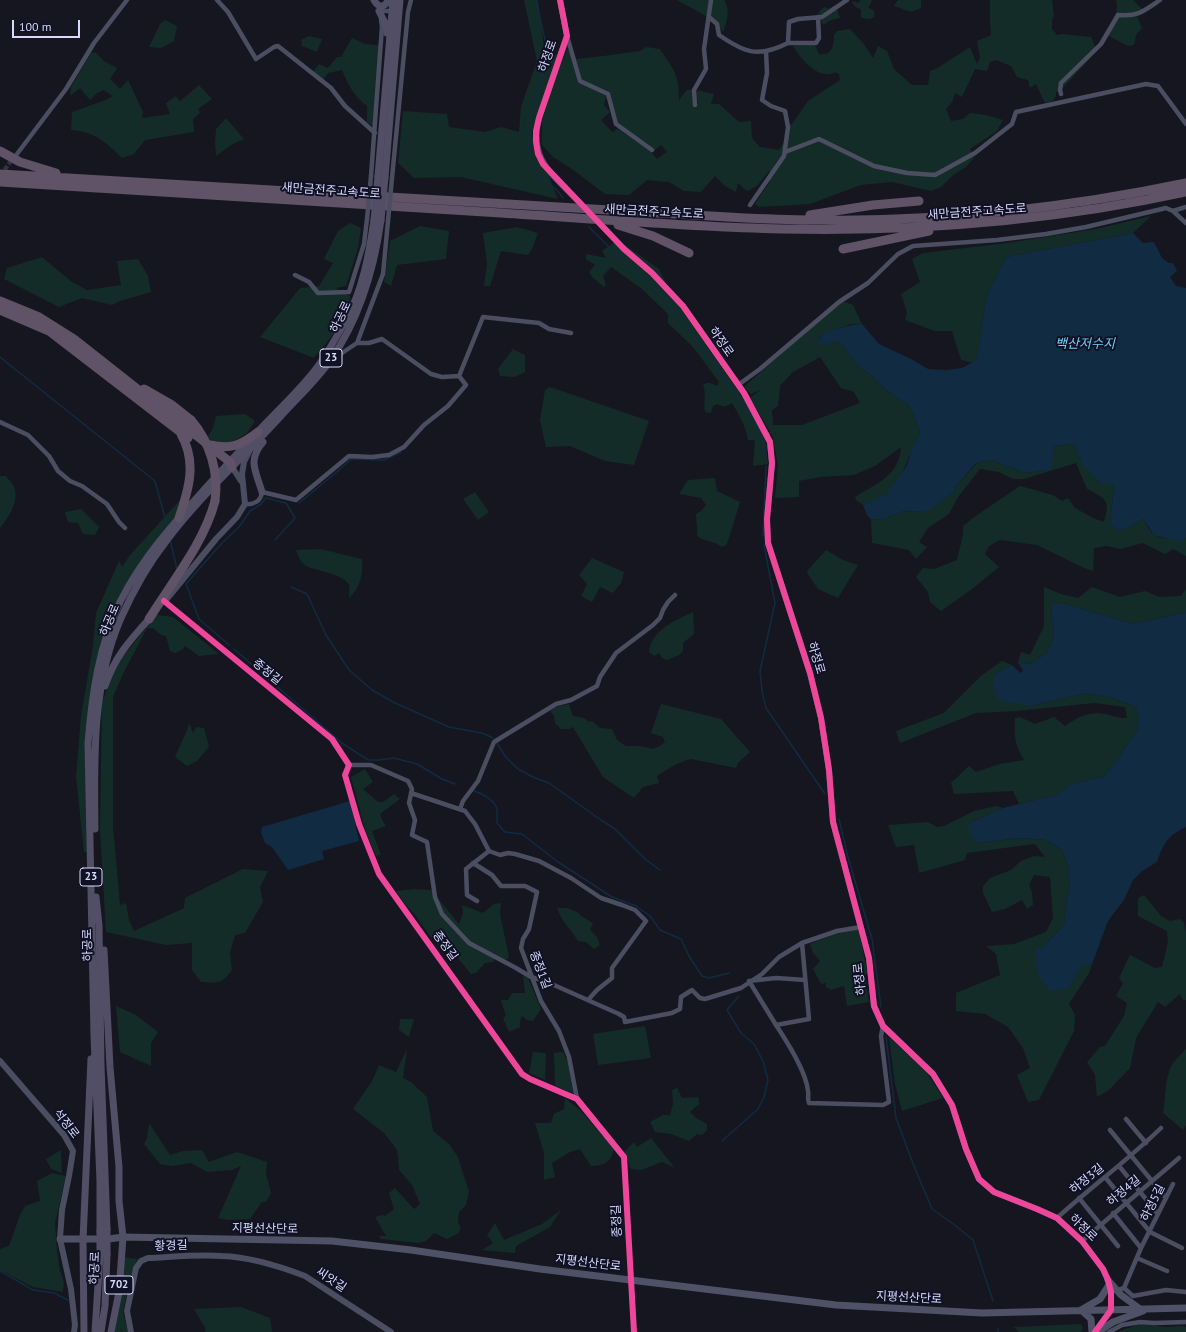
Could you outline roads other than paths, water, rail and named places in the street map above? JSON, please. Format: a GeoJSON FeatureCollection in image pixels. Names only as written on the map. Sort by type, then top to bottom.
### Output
{"type":"FeatureCollection","features":[{"type":"Feature","properties":{"kind":"highway"},"geometry":{"type":"LineString","coordinates":[[0,151],[20,162],[36,168],[77,178]]}},
{"type":"Feature","properties":{"kind":"highway","name":"새만금전주고속도로"},"geometry":{"type":"LineString","coordinates":[[0,174],[757,219],[857,220],[966,214],[1076,203],[1186,183]]}},
{"type":"Feature","properties":{"kind":"highway","name":"새만금전주고속도로"},"geometry":{"type":"LineString","coordinates":[[0,182],[601,220],[782,229],[875,229],[960,225],[1032,219],[1132,203],[1186,192]]}},
{"type":"Feature","properties":{"kind":"highway"},"geometry":{"type":"LineString","coordinates":[[757,219],[813,215],[873,205],[919,201]]}},
{"type":"Feature","properties":{"kind":"highway"},"geometry":{"type":"LineString","coordinates":[[601,220],[653,236],[689,253]]}},
{"type":"Feature","properties":{"kind":"highway"},"geometry":{"type":"LineString","coordinates":[[843,249],[960,225]]}},
{"type":"Feature","properties":{"kind":"highway"},"geometry":{"type":"LineString","coordinates":[[0,301],[56,327],[74,339],[208,445],[229,465]]}},
{"type":"Feature","properties":{"kind":"highway"},"geometry":{"type":"LineString","coordinates":[[0,310],[49,331],[180,431],[229,465]]}},
{"type":"Feature","properties":{"kind":"highway"},"geometry":{"type":"LineString","coordinates":[[110,368],[172,405],[191,420],[200,432],[213,461],[216,481],[215,501],[209,520],[200,539],[149,619]]}},
{"type":"Feature","properties":{"kind":"highway"},"geometry":{"type":"LineString","coordinates":[[177,522],[188,487],[191,466],[188,448],[180,431]]}},
{"type":"Feature","properties":{"kind":"highway"},"geometry":{"type":"LineString","coordinates":[[208,445],[228,448],[237,446],[258,432]]}},
{"type":"Feature","properties":{"kind":"main road"},"geometry":{"type":"LineString","coordinates":[[374,0],[379,6],[382,7],[386,5],[388,0]]}},
{"type":"Feature","properties":{"kind":"main road","name":"하공로"},"geometry":{"type":"LineString","coordinates":[[229,465],[251,449],[330,361],[343,340],[358,310],[368,284],[378,243],[378,220],[396,11],[393,0]]}},
{"type":"Feature","properties":{"kind":"main road","name":"하공로"},"geometry":{"type":"LineString","coordinates":[[382,177],[387,73],[396,11],[400,0]]}},
{"type":"Feature","properties":{"kind":"main road"},"geometry":{"type":"LineString","coordinates":[[379,10],[386,25],[387,73]]}},
{"type":"Feature","properties":{"kind":"main road","name":"하공로"},"geometry":{"type":"LineString","coordinates":[[101,1332],[105,1306],[104,1254],[94,1038],[89,756],[91,711],[95,683],[104,646],[121,600],[133,580],[163,540],[177,522],[321,363],[347,319],[358,294],[378,220]]}},
{"type":"Feature","properties":{"kind":"main road"},"geometry":{"type":"LineString","coordinates":[[262,492],[254,468],[254,456],[258,448],[294,402]]}},
{"type":"Feature","properties":{"kind":"main road","name":"하공로"},"geometry":{"type":"LineString","coordinates":[[103,1230],[99,925],[95,882],[94,780],[98,709],[108,655],[121,618],[163,540]]}},
{"type":"Feature","properties":{"kind":"main road"},"geometry":{"type":"LineString","coordinates":[[98,709],[110,671],[123,649],[149,619]]}},
{"type":"Feature","properties":{"kind":"main road"},"geometry":{"type":"LineString","coordinates":[[99,925],[103,936],[110,1067],[119,1167],[123,1237]]}},
{"type":"Feature","properties":{"kind":"main road"},"geometry":{"type":"LineString","coordinates":[[84,1332],[83,1240],[90,1068],[94,1038]]}},
{"type":"Feature","properties":{"kind":"main road","name":"지평선산단로"},"geometry":{"type":"LineString","coordinates":[[60,1239],[83,1240],[123,1237],[332,1242],[411,1250],[540,1269],[836,1305],[982,1313],[1186,1308]]}},
{"type":"Feature","properties":{"kind":"main road","name":"702"},"geometry":{"type":"LineString","coordinates":[[111,1332],[118,1292],[123,1237]]}},
{"type":"Feature","properties":{"kind":"main road","name":"하공로"},"geometry":{"type":"LineString","coordinates":[[95,1332],[104,1254]]}},
{"type":"Feature","properties":{"kind":"main road"},"geometry":{"type":"LineString","coordinates":[[1140,1309],[1125,1298],[1114,1287],[1100,1299],[1081,1310],[1091,1319],[1095,1332],[1113,1322],[1149,1309]]}},
{"type":"Feature","properties":{"kind":"street"},"geometry":{"type":"LineString","coordinates":[[17,154],[66,89],[94,43],[127,0]]}},
{"type":"Feature","properties":{"kind":"street"},"geometry":{"type":"LineString","coordinates":[[217,0],[228,12],[256,59],[278,46],[331,88],[345,106],[375,133]]}},
{"type":"Feature","properties":{"kind":"street"},"geometry":{"type":"LineString","coordinates":[[374,0],[375,6],[379,10],[382,27],[375,133],[382,177]]}},
{"type":"Feature","properties":{"kind":"street"},"geometry":{"type":"LineString","coordinates":[[330,361],[356,343],[383,274],[378,220],[382,177],[411,0]]}},
{"type":"Feature","properties":{"kind":"street","name":"하정로"},"geometry":{"type":"LineString","coordinates":[[560,0],[567,36],[539,118],[536,131],[538,154],[543,164],[577,200],[624,249],[652,273],[683,306],[744,394],[770,442],[772,463],[767,519],[768,544],[808,666],[821,718],[829,770],[833,822],[870,958],[874,1006],[884,1026],[933,1074],[952,1105],[966,1149],[979,1179],[994,1192],[1057,1218],[1082,1241],[1114,1287]]}},
{"type":"Feature","properties":{"kind":"street"},"geometry":{"type":"LineString","coordinates":[[695,105],[694,90],[706,69],[704,49],[712,0]]}},
{"type":"Feature","properties":{"kind":"street"},"geometry":{"type":"LineString","coordinates":[[788,43],[789,22],[798,18],[822,17],[847,0]]}},
{"type":"Feature","properties":{"kind":"street"},"geometry":{"type":"LineString","coordinates":[[1061,94],[1061,83],[1101,44],[1118,15],[1134,15],[1146,10],[1160,0]]}},
{"type":"Feature","properties":{"kind":"street"},"geometry":{"type":"LineString","coordinates":[[379,10],[396,11]]}},
{"type":"Feature","properties":{"kind":"street"},"geometry":{"type":"LineString","coordinates":[[709,17],[717,24],[719,35],[741,49],[754,52],[778,48],[788,43],[816,43],[820,38],[818,17]]}},
{"type":"Feature","properties":{"kind":"street"},"geometry":{"type":"LineString","coordinates":[[567,36],[580,81],[608,94],[616,124],[652,150]]}},
{"type":"Feature","properties":{"kind":"street"},"geometry":{"type":"LineString","coordinates":[[750,205],[784,156],[788,127],[784,111],[771,106],[762,100],[768,73],[766,51]]}},
{"type":"Feature","properties":{"kind":"street"},"geometry":{"type":"LineString","coordinates":[[784,152],[819,139],[874,166],[907,173],[935,174],[975,152],[1012,124],[1016,112],[1146,84],[1158,86],[1186,124]]}},
{"type":"Feature","properties":{"kind":"street"},"geometry":{"type":"LineString","coordinates":[[1173,211],[1186,207]]}},
{"type":"Feature","properties":{"kind":"street"},"geometry":{"type":"LineString","coordinates":[[738,385],[760,369],[838,302],[868,283],[898,254],[913,246],[997,240],[1046,234],[1086,227],[1166,208],[1173,211],[1186,223]]}},
{"type":"Feature","properties":{"kind":"street"},"geometry":{"type":"LineString","coordinates":[[295,275],[309,282],[318,293],[349,292],[364,244],[378,220]]}},
{"type":"Feature","properties":{"kind":"street"},"geometry":{"type":"LineString","coordinates":[[459,376],[483,317],[539,323],[549,329],[571,333]]}},
{"type":"Feature","properties":{"kind":"street"},"geometry":{"type":"LineString","coordinates":[[356,343],[369,343],[382,339],[431,374],[442,377],[459,376]]}},
{"type":"Feature","properties":{"kind":"street"},"geometry":{"type":"LineString","coordinates":[[245,504],[259,501],[262,492],[296,500],[349,456],[372,457],[389,455],[404,447],[424,425],[448,406],[466,385],[459,376]]}},
{"type":"Feature","properties":{"kind":"street"},"geometry":{"type":"LineString","coordinates":[[0,422],[28,435],[49,456],[58,471],[70,481],[82,486],[107,504],[125,528]]}},
{"type":"Feature","properties":{"kind":"street"},"geometry":{"type":"LineString","coordinates":[[149,619],[237,517],[245,504],[243,468],[251,449]]}},
{"type":"Feature","properties":{"kind":"street"},"geometry":{"type":"LineString","coordinates":[[229,465],[243,484]]}},
{"type":"Feature","properties":{"kind":"street"},"geometry":{"type":"LineString","coordinates":[[460,809],[478,781],[494,742],[556,704],[571,700],[597,686],[600,677],[616,653],[653,625],[660,618],[665,606],[676,595]]}},
{"type":"Feature","properties":{"kind":"street","name":"종정길"},"geometry":{"type":"LineString","coordinates":[[164,602],[332,739],[349,765],[346,775],[359,824],[379,874],[522,1074],[530,1079],[577,1099],[624,1157],[634,1332]]}},
{"type":"Feature","properties":{"kind":"street"},"geometry":{"type":"LineString","coordinates":[[349,765],[371,765],[408,782],[412,789],[409,803],[415,820],[412,835],[427,842],[435,897],[442,914],[469,943],[531,977],[545,981],[619,1014],[624,1017],[626,1022],[672,1013],[680,1009],[681,996],[692,990],[700,998],[705,999],[741,988],[749,981],[762,974],[779,957],[802,943],[837,931],[861,927]]}},
{"type":"Feature","properties":{"kind":"street"},"geometry":{"type":"LineString","coordinates":[[410,793],[464,811],[475,824],[489,851],[500,855],[508,853],[515,854],[539,861],[571,878],[601,898],[635,910],[646,921],[612,968],[612,978],[597,990],[588,1000]]}},
{"type":"Feature","properties":{"kind":"street"},"geometry":{"type":"LineString","coordinates":[[477,901],[467,895],[466,869],[489,851]]}},
{"type":"Feature","properties":{"kind":"street","name":"종정1길"},"geometry":{"type":"LineString","coordinates":[[473,863],[492,875],[501,886],[525,886],[537,892],[531,923],[521,948],[541,1001],[559,1031],[569,1057],[577,1099]]}},
{"type":"Feature","properties":{"kind":"street"},"geometry":{"type":"LineString","coordinates":[[776,1025],[809,1019],[802,943]]}},
{"type":"Feature","properties":{"kind":"street"},"geometry":{"type":"LineString","coordinates":[[749,981],[776,978],[805,980]]}},
{"type":"Feature","properties":{"kind":"street"},"geometry":{"type":"LineString","coordinates":[[749,981],[802,1072],[808,1091],[807,1099],[809,1104],[883,1105],[889,1102],[882,1042],[884,1026]]}},
{"type":"Feature","properties":{"kind":"street","name":"석정로"},"geometry":{"type":"LineString","coordinates":[[0,1061],[64,1135],[73,1151],[62,1210],[60,1239],[71,1289],[75,1326],[74,1332]]}},
{"type":"Feature","properties":{"kind":"street"},"geometry":{"type":"LineString","coordinates":[[1126,1120],[1146,1143]]}},
{"type":"Feature","properties":{"kind":"street","name":"하정3길"},"geometry":{"type":"LineString","coordinates":[[1057,1218],[1146,1143],[1161,1128]]}},
{"type":"Feature","properties":{"kind":"street"},"geometry":{"type":"LineString","coordinates":[[1110,1130],[1166,1198]]}},
{"type":"Feature","properties":{"kind":"street","name":"하정4길"},"geometry":{"type":"LineString","coordinates":[[1082,1241],[1100,1224],[1179,1158]]}},
{"type":"Feature","properties":{"kind":"street"},"geometry":{"type":"LineString","coordinates":[[1119,1166],[1158,1214]]}},
{"type":"Feature","properties":{"kind":"street"},"geometry":{"type":"LineString","coordinates":[[1105,1177],[1150,1232]]}},
{"type":"Feature","properties":{"kind":"street","name":"하정5길"},"geometry":{"type":"LineString","coordinates":[[1114,1287],[1137,1258],[1140,1248],[1150,1232],[1173,1184]]}},
{"type":"Feature","properties":{"kind":"street"},"geometry":{"type":"LineString","coordinates":[[1079,1198],[1118,1246]]}},
{"type":"Feature","properties":{"kind":"street"},"geometry":{"type":"LineString","coordinates":[[1114,1213],[1140,1248]]}},
{"type":"Feature","properties":{"kind":"street","name":"하정5길"},"geometry":{"type":"LineString","coordinates":[[1150,1232],[1182,1248]]}},
{"type":"Feature","properties":{"kind":"street","name":"황경길"},"geometry":{"type":"LineString","coordinates":[[130,1332],[127,1311],[136,1268],[140,1261],[148,1258],[221,1255],[252,1260]]}},
{"type":"Feature","properties":{"kind":"street"},"geometry":{"type":"LineString","coordinates":[[1137,1258],[1167,1271]]}},
{"type":"Feature","properties":{"kind":"street","name":"씨앗길"},"geometry":{"type":"LineString","coordinates":[[252,1260],[291,1270],[305,1276],[391,1332]]}},
{"type":"Feature","properties":{"kind":"street"},"geometry":{"type":"LineString","coordinates":[[1095,1332],[1111,1310],[1114,1287],[1133,1296],[1166,1290],[1186,1292]]}},
{"type":"Feature","properties":{"kind":"street"},"geometry":{"type":"LineString","coordinates":[[1109,1332],[1122,1325],[1140,1322],[1154,1324],[1186,1322]]}},
{"type":"Feature","properties":{"kind":"water","name":"백산저수지"},"geometry":{"type":"Polygon","coordinates":[[[1133,233],[1143,243],[1154,242],[1162,258],[1169,263],[1173,263],[1177,271],[1170,277],[1176,286],[1186,288],[1186,538],[1182,541],[1171,540],[1154,535],[1143,519],[1127,529],[1118,530],[1110,525],[1114,484],[1102,484],[1083,466],[1074,444],[1054,446],[1051,470],[1025,473],[991,460],[976,463],[957,485],[954,492],[929,510],[920,512],[903,511],[881,520],[871,519],[867,515],[863,505],[885,495],[895,483],[907,465],[913,446],[920,433],[913,413],[907,403],[898,399],[856,364],[840,342],[821,345],[819,341],[821,335],[852,325],[862,324],[879,344],[928,369],[946,370],[962,368],[977,360],[986,297],[1006,257],[1133,233]]]}},
{"type":"Feature","properties":{"kind":"water"},"geometry":{"type":"Polygon","coordinates":[[[1062,603],[1133,624],[1186,612],[1186,827],[1170,837],[1164,845],[1157,862],[1142,871],[1133,880],[1124,900],[1108,921],[1092,964],[1081,966],[1069,988],[1051,991],[1042,981],[1038,972],[1036,949],[1043,947],[1064,925],[1067,898],[1070,889],[1068,866],[1062,850],[1046,840],[1020,838],[976,843],[968,832],[969,823],[1003,808],[1060,794],[1069,785],[1105,776],[1138,730],[1137,708],[1113,698],[1087,693],[1030,706],[998,700],[993,685],[995,674],[1012,665],[1020,673],[1023,671],[1018,662],[1029,664],[1047,653],[1054,634],[1051,610],[1054,604],[1062,603]]]}},
{"type":"Feature","properties":{"kind":"water"},"geometry":{"type":"Polygon","coordinates":[[[350,801],[359,841],[322,851],[324,859],[288,870],[272,847],[265,843],[261,832],[262,827],[350,801]]]}},
{"type":"Feature","properties":{"kind":"waterway"},"geometry":{"type":"LineString","coordinates":[[536,0],[548,53],[546,65],[528,120],[527,131],[530,162],[535,173],[556,189],[563,198]]}},
{"type":"Feature","properties":{"kind":"waterway"},"geometry":{"type":"LineString","coordinates":[[589,227],[625,263],[661,294],[683,321],[751,417],[763,442],[765,459]]}},
{"type":"Feature","properties":{"kind":"waterway"},"geometry":{"type":"LineString","coordinates":[[0,357],[155,481],[168,529]]}},
{"type":"Feature","properties":{"kind":"waterway"},"geometry":{"type":"LineString","coordinates":[[299,503],[351,459],[384,460],[401,452]]}},
{"type":"Feature","properties":{"kind":"waterway"},"geometry":{"type":"LineString","coordinates":[[763,536],[766,466]]}},
{"type":"Feature","properties":{"kind":"waterway"},"geometry":{"type":"LineString","coordinates":[[229,645],[199,619],[186,584],[221,544],[239,527],[250,511],[261,504],[266,498],[286,503],[295,518],[275,540]]}},
{"type":"Feature","properties":{"kind":"waterway"},"geometry":{"type":"LineString","coordinates":[[170,540],[177,569]]}},
{"type":"Feature","properties":{"kind":"waterway"},"geometry":{"type":"LineString","coordinates":[[764,545],[775,603],[760,671],[762,691],[766,708],[825,794]]}},
{"type":"Feature","properties":{"kind":"waterway"},"geometry":{"type":"LineString","coordinates":[[291,587],[307,594],[326,635],[349,670],[372,690],[393,702],[449,727],[482,733],[493,738]]}},
{"type":"Feature","properties":{"kind":"waterway"},"geometry":{"type":"LineString","coordinates":[[234,649],[342,743],[368,760],[394,758],[417,764],[442,779],[455,784]]}},
{"type":"Feature","properties":{"kind":"waterway"},"geometry":{"type":"LineString","coordinates":[[497,743],[505,756],[518,769],[535,778],[549,783],[615,829],[645,859],[660,870]]}},
{"type":"Feature","properties":{"kind":"waterway"},"geometry":{"type":"LineString","coordinates":[[474,791],[480,793],[494,803],[497,810],[497,823],[505,832],[522,834],[558,862],[612,897],[636,906],[650,916],[660,930],[681,939],[689,956],[702,976],[709,978],[729,973]]}},
{"type":"Feature","properties":{"kind":"waterway"},"geometry":{"type":"LineString","coordinates":[[839,819],[848,857],[872,939],[881,1007]]}},
{"type":"Feature","properties":{"kind":"waterway"},"geometry":{"type":"LineString","coordinates":[[722,1141],[758,1109],[764,1097],[768,1080],[763,1061],[754,1044],[741,1033],[727,1010],[739,996]]}},
{"type":"Feature","properties":{"kind":"waterway"},"geometry":{"type":"LineString","coordinates":[[886,1037],[896,1118],[914,1166],[932,1209],[973,1240],[993,1301]]}},
{"type":"Feature","properties":{"kind":"waterway"},"geometry":{"type":"LineString","coordinates":[[0,1271],[33,1290],[54,1293],[68,1300]]}},
{"type":"Feature","properties":{"kind":"tunnel"},"geometry":{"type":"LineString","coordinates":[[1,175],[13,158]]}}]}
